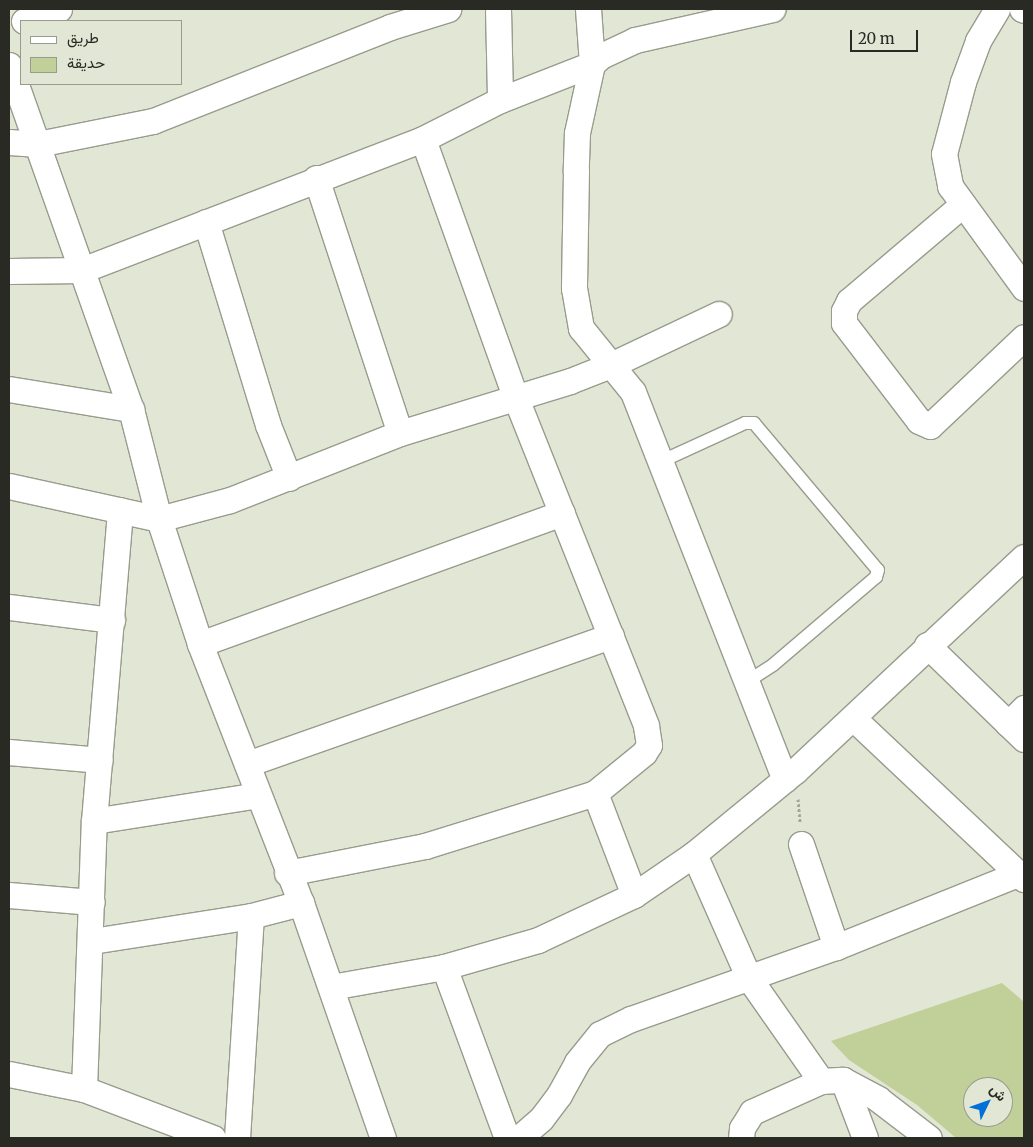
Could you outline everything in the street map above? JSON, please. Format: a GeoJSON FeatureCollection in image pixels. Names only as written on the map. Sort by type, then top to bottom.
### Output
{"type":"FeatureCollection","features":[{"type":"Feature","properties":{"kind":"street"},"geometry":{"type":"LineString","coordinates":[[28,20],[59,9]]}},
{"type":"Feature","properties":{"kind":"street"},"geometry":{"type":"LineString","coordinates":[[9,142],[38,144],[153,121],[387,18],[448,9]]}},
{"type":"Feature","properties":{"kind":"street"},"geometry":{"type":"LineString","coordinates":[[498,9],[500,100]]}},
{"type":"Feature","properties":{"kind":"street"},"geometry":{"type":"LineString","coordinates":[[588,9],[592,64],[577,133],[574,288],[581,328],[598,352],[613,364],[633,392],[662,461],[748,682],[790,775]]}},
{"type":"Feature","properties":{"kind":"street"},"geometry":{"type":"LineString","coordinates":[[9,271],[82,270],[316,178],[423,139],[500,100],[592,64],[601,56],[635,40],[774,9]]}},
{"type":"Feature","properties":{"kind":"street"},"geometry":{"type":"LineString","coordinates":[[997,9],[978,41],[962,82],[944,154],[950,186],[962,206],[1021,274]]}},
{"type":"Feature","properties":{"kind":"street"},"geometry":{"type":"LineString","coordinates":[[9,65],[131,409],[159,519],[200,644],[287,873],[301,903],[383,1138]]}},
{"type":"Feature","properties":{"kind":"street"},"geometry":{"type":"LineString","coordinates":[[287,873],[425,846],[595,792],[644,753],[649,745],[646,725],[516,399],[423,139]]}},
{"type":"Feature","properties":{"kind":"street"},"geometry":{"type":"LineString","coordinates":[[316,178],[400,433]]}},
{"type":"Feature","properties":{"kind":"street"},"geometry":{"type":"LineString","coordinates":[[962,206],[849,301],[844,323],[919,421],[930,426],[1024,337]]}},
{"type":"Feature","properties":{"kind":"street"},"geometry":{"type":"LineString","coordinates":[[206,222],[268,425],[289,478]]}},
{"type":"Feature","properties":{"kind":"street"},"geometry":{"type":"LineString","coordinates":[[9,486],[159,519],[230,500],[400,433],[516,399],[613,364],[719,314]]}},
{"type":"Feature","properties":{"kind":"street"},"geometry":{"type":"LineString","coordinates":[[9,389],[131,409]]}},
{"type":"Feature","properties":{"kind":"street"},"geometry":{"type":"LineString","coordinates":[[84,1089],[92,941],[94,821],[120,510]]}},
{"type":"Feature","properties":{"kind":"street"},"geometry":{"type":"LineString","coordinates":[[200,644],[562,513]]}},
{"type":"Feature","properties":{"kind":"street"},"geometry":{"type":"LineString","coordinates":[[331,987],[444,967],[538,940],[634,895],[694,854],[790,775],[853,718],[927,645],[1024,557]]}},
{"type":"Feature","properties":{"kind":"street"},"geometry":{"type":"LineString","coordinates":[[9,608],[112,620]]}},
{"type":"Feature","properties":{"kind":"street"},"geometry":{"type":"LineString","coordinates":[[247,764],[611,636]]}},
{"type":"Feature","properties":{"kind":"street"},"geometry":{"type":"LineString","coordinates":[[927,645],[1019,724]]}},
{"type":"Feature","properties":{"kind":"street"},"geometry":{"type":"LineString","coordinates":[[519,1138],[541,1119],[559,1095],[577,1062],[600,1034],[631,1019],[756,987],[836,947],[1021,876],[853,718]]}},
{"type":"Feature","properties":{"kind":"street"},"geometry":{"type":"LineString","coordinates":[[9,752],[100,760]]}},
{"type":"Feature","properties":{"kind":"street"},"geometry":{"type":"LineString","coordinates":[[595,792],[634,895]]}},
{"type":"Feature","properties":{"kind":"street"},"geometry":{"type":"LineString","coordinates":[[94,821],[258,795]]}},
{"type":"Feature","properties":{"kind":"street"},"geometry":{"type":"LineString","coordinates":[[801,844],[836,947]]}},
{"type":"Feature","properties":{"kind":"street"},"geometry":{"type":"LineString","coordinates":[[694,854],[756,987],[825,1075],[864,1138]]}},
{"type":"Feature","properties":{"kind":"street"},"geometry":{"type":"LineString","coordinates":[[9,895],[92,902]]}},
{"type":"Feature","properties":{"kind":"street"},"geometry":{"type":"LineString","coordinates":[[92,941],[251,916],[301,903]]}},
{"type":"Feature","properties":{"kind":"street"},"geometry":{"type":"LineString","coordinates":[[237,1138],[251,916]]}},
{"type":"Feature","properties":{"kind":"street"},"geometry":{"type":"LineString","coordinates":[[444,967],[507,1138]]}},
{"type":"Feature","properties":{"kind":"street"},"geometry":{"type":"LineString","coordinates":[[9,1074],[84,1089],[213,1138]]}},
{"type":"Feature","properties":{"kind":"street"},"geometry":{"type":"LineString","coordinates":[[741,1138],[742,1128],[752,1112],[825,1075]]}},
{"type":"Feature","properties":{"kind":"street"},"geometry":{"type":"LineString","coordinates":[[825,1075],[878,1098],[929,1138]]}},
{"type":"Feature","properties":{"kind":"lane"},"geometry":{"type":"LineString","coordinates":[[662,461],[745,423],[754,423],[878,570],[876,577],[774,665],[748,682]]}},
{"type":"Feature","properties":{"kind":"path"},"geometry":{"type":"LineString","coordinates":[[790,775],[801,844]]}},
{"type":"Feature","properties":{"kind":"green space"},"geometry":{"type":"Polygon","coordinates":[[[1002,983],[1024,1002],[1024,1138],[956,1138],[917,1105],[849,1060],[831,1041],[1002,983]]]}}]}
